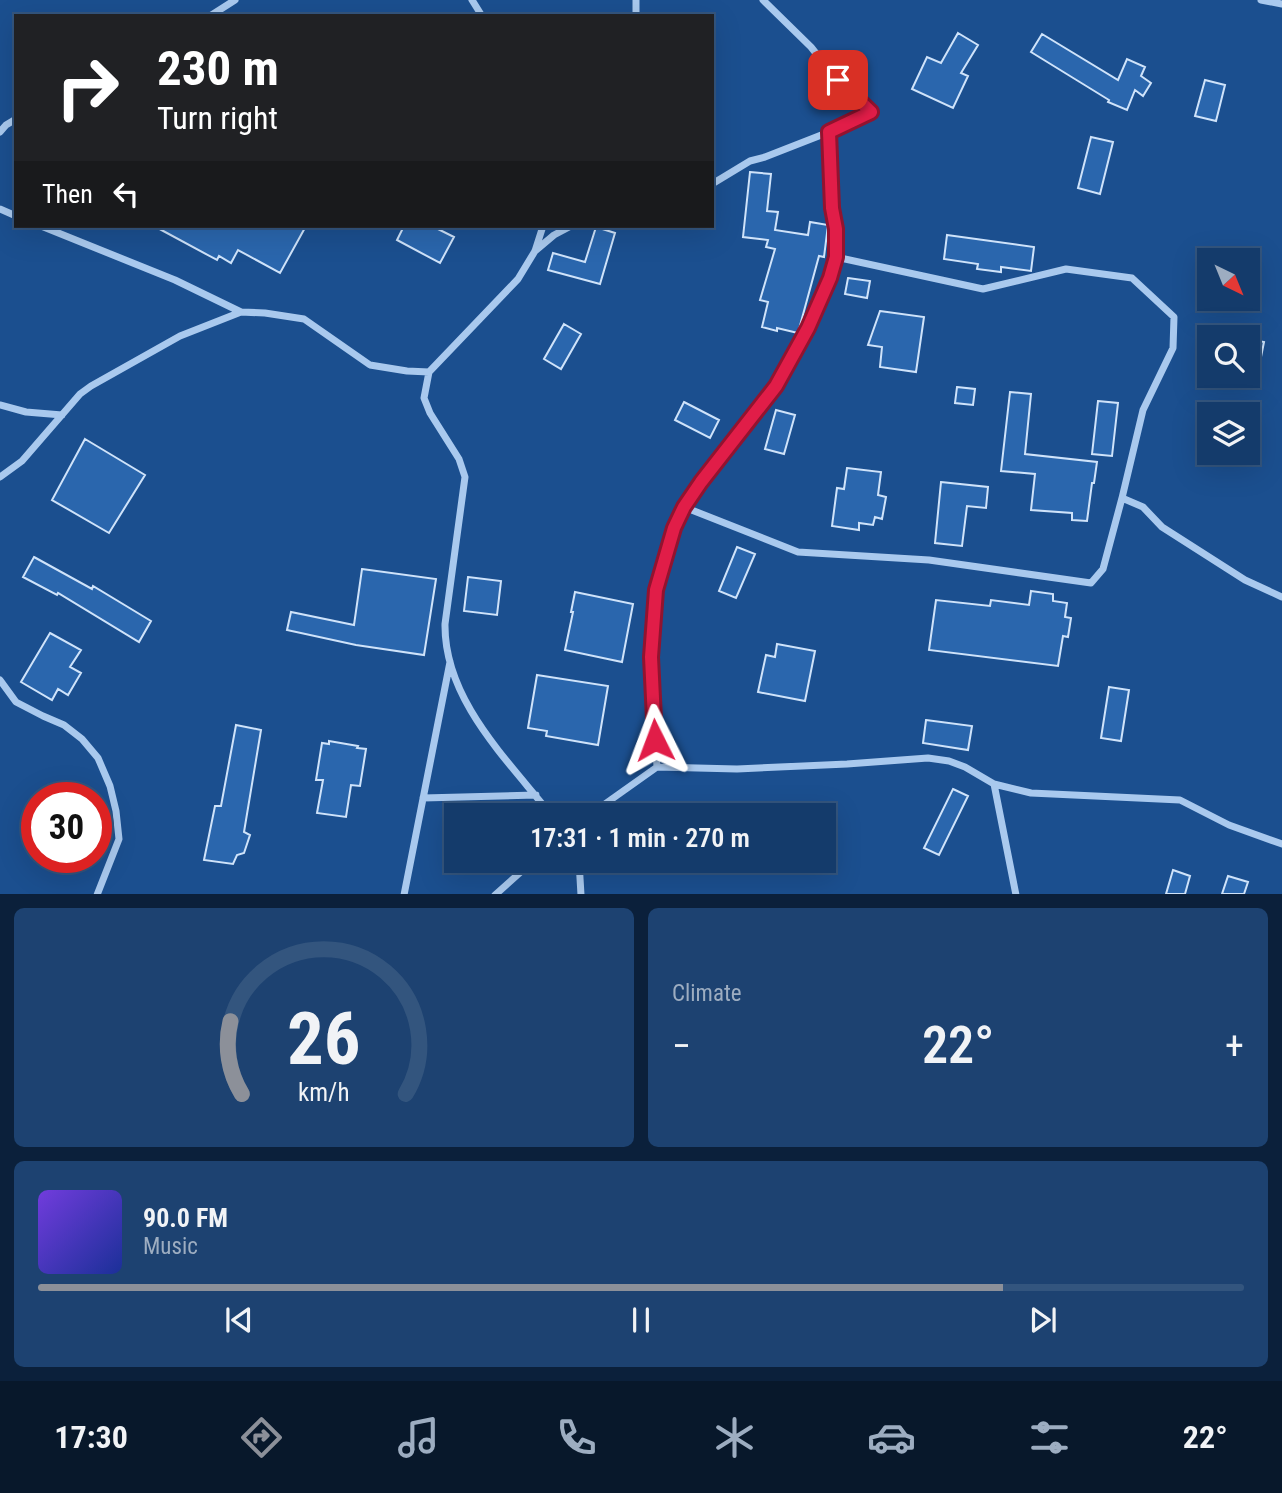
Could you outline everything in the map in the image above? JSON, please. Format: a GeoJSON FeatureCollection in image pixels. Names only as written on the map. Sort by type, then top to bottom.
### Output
{"type":"FeatureCollection","features":[{"type":"Feature","properties":{"kind":"street"},"geometry":{"type":"LineString","coordinates":[[213,14],[235,0]]}},
{"type":"Feature","properties":{"kind":"street"},"geometry":{"type":"LineString","coordinates":[[714,183],[750,161],[829,132],[871,112],[763,0]]}},
{"type":"Feature","properties":{"kind":"street"},"geometry":{"type":"LineString","coordinates":[[1261,0],[1282,4]]}},
{"type":"Feature","properties":{"kind":"street"},"geometry":{"type":"LineString","coordinates":[[0,132],[14,120]]}},
{"type":"Feature","properties":{"kind":"street"},"geometry":{"type":"LineString","coordinates":[[657,768],[651,657],[656,590],[674,528],[684,507],[776,386],[808,328],[830,278],[836,257],[836,229],[832,208],[829,132]]}},
{"type":"Feature","properties":{"kind":"street"},"geometry":{"type":"LineString","coordinates":[[46,228],[175,280],[241,312],[303,318],[370,365],[429,372]]}},
{"type":"Feature","properties":{"kind":"street"},"geometry":{"type":"LineString","coordinates":[[542,228],[535,251],[518,279],[429,372],[424,398],[465,477],[445,624],[445,641],[450,661],[463,695],[482,730],[542,803]]}},
{"type":"Feature","properties":{"kind":"street"},"geometry":{"type":"LineString","coordinates":[[535,251],[567,228]]}},
{"type":"Feature","properties":{"kind":"street"},"geometry":{"type":"LineString","coordinates":[[684,507],[798,552],[929,560],[1091,583],[1103,569],[1143,410],[1173,348],[1174,317],[1132,278],[1066,269],[983,289],[836,257]]}},
{"type":"Feature","properties":{"kind":"street"},"geometry":{"type":"LineString","coordinates":[[0,477],[22,461],[80,394],[180,336],[241,312]]}},
{"type":"Feature","properties":{"kind":"street"},"geometry":{"type":"LineString","coordinates":[[0,405],[26,412],[62,415]]}},
{"type":"Feature","properties":{"kind":"street"},"geometry":{"type":"LineString","coordinates":[[1122,498],[1143,507],[1162,527],[1245,580],[1282,597]]}},
{"type":"Feature","properties":{"kind":"street"},"geometry":{"type":"LineString","coordinates":[[404,894],[450,661]]}},
{"type":"Feature","properties":{"kind":"street"},"geometry":{"type":"LineString","coordinates":[[0,680],[16,702],[64,724],[82,739],[97,758],[110,786],[119,839],[97,894]]}},
{"type":"Feature","properties":{"kind":"street"},"geometry":{"type":"LineString","coordinates":[[604,803],[657,768],[737,769],[928,758],[948,761],[965,767],[994,784],[1031,793],[1180,800],[1229,825],[1282,844]]}},
{"type":"Feature","properties":{"kind":"street"},"geometry":{"type":"LineString","coordinates":[[994,784],[1016,894]]}},
{"type":"Feature","properties":{"kind":"street"},"geometry":{"type":"LineString","coordinates":[[423,798],[536,796]]}},
{"type":"Feature","properties":{"kind":"street"},"geometry":{"type":"LineString","coordinates":[[495,894],[519,873]]}},
{"type":"Feature","properties":{"kind":"street"},"geometry":{"type":"LineString","coordinates":[[580,873],[581,894]]}},
{"type":"Feature","properties":{"kind":"building"},"geometry":{"type":"Polygon","coordinates":[[[958,33],[978,45],[961,73],[968,76],[953,108],[912,89],[927,57],[941,63],[958,33]]]}},
{"type":"Feature","properties":{"kind":"building"},"geometry":{"type":"Polygon","coordinates":[[[1042,34],[1118,80],[1127,59],[1145,67],[1141,76],[1151,83],[1143,96],[1135,90],[1127,110],[1108,102],[1109,100],[1031,52],[1042,34]]]}},
{"type":"Feature","properties":{"kind":"building"},"geometry":{"type":"Polygon","coordinates":[[[1205,80],[1225,85],[1216,121],[1195,116],[1205,80]]]}},
{"type":"Feature","properties":{"kind":"building"},"geometry":{"type":"Polygon","coordinates":[[[1091,137],[1113,142],[1100,194],[1078,188],[1091,137]]]}},
{"type":"Feature","properties":{"kind":"building"},"geometry":{"type":"Polygon","coordinates":[[[750,172],[771,174],[767,211],[778,212],[775,230],[808,235],[810,222],[828,225],[824,257],[819,256],[798,333],[762,327],[768,302],[760,300],[775,249],[766,247],[768,240],[743,237],[750,172]]]}},
{"type":"Feature","properties":{"kind":"building"},"geometry":{"type":"Polygon","coordinates":[[[158,228],[305,228],[280,273],[238,250],[231,263],[219,256],[217,260],[158,228]]]}},
{"type":"Feature","properties":{"kind":"building"},"geometry":{"type":"Polygon","coordinates":[[[403,228],[436,228],[454,237],[440,263],[397,240],[403,228]]]}},
{"type":"Feature","properties":{"kind":"building"},"geometry":{"type":"Polygon","coordinates":[[[596,228],[615,233],[600,284],[548,270],[553,253],[585,262],[596,228]]]}},
{"type":"Feature","properties":{"kind":"building"},"geometry":{"type":"Polygon","coordinates":[[[947,235],[1034,247],[1031,271],[1001,267],[1001,272],[977,269],[978,264],[944,259],[947,235]]]}},
{"type":"Feature","properties":{"kind":"building"},"geometry":{"type":"Polygon","coordinates":[[[848,278],[870,281],[867,298],[845,294],[848,278]]]}},
{"type":"Feature","properties":{"kind":"building"},"geometry":{"type":"Polygon","coordinates":[[[880,311],[924,317],[916,372],[880,367],[882,347],[868,345],[880,311]]]}},
{"type":"Feature","properties":{"kind":"building"},"geometry":{"type":"Polygon","coordinates":[[[564,324],[581,334],[561,369],[544,359],[564,324]]]}},
{"type":"Feature","properties":{"kind":"building"},"geometry":{"type":"Polygon","coordinates":[[[1260,341],[1264,342],[1260,362],[1260,341]]]}},
{"type":"Feature","properties":{"kind":"building"},"geometry":{"type":"Polygon","coordinates":[[[957,387],[975,389],[973,405],[955,403],[957,387]]]}},
{"type":"Feature","properties":{"kind":"building"},"geometry":{"type":"Polygon","coordinates":[[[1010,392],[1031,394],[1025,454],[1097,462],[1087,521],[1072,520],[1072,513],[1031,510],[1035,474],[1001,471],[1010,392]]]}},
{"type":"Feature","properties":{"kind":"building"},"geometry":{"type":"Polygon","coordinates":[[[1098,401],[1118,403],[1112,456],[1092,454],[1098,401]]]}},
{"type":"Feature","properties":{"kind":"building"},"geometry":{"type":"Polygon","coordinates":[[[684,402],[719,420],[710,438],[675,420],[684,402]]]}},
{"type":"Feature","properties":{"kind":"building"},"geometry":{"type":"Polygon","coordinates":[[[776,410],[795,415],[784,454],[765,449],[776,410]]]}},
{"type":"Feature","properties":{"kind":"building"},"geometry":{"type":"Polygon","coordinates":[[[85,439],[145,475],[109,533],[52,500],[85,439]]]}},
{"type":"Feature","properties":{"kind":"building"},"geometry":{"type":"Polygon","coordinates":[[[847,468],[881,472],[878,495],[886,497],[882,519],[875,517],[873,525],[859,523],[859,530],[832,526],[837,488],[844,489],[847,468]]]}},
{"type":"Feature","properties":{"kind":"building"},"geometry":{"type":"Polygon","coordinates":[[[941,482],[988,487],[986,508],[967,506],[962,546],[935,543],[941,482]]]}},
{"type":"Feature","properties":{"kind":"building"},"geometry":{"type":"Polygon","coordinates":[[[737,547],[755,554],[736,598],[719,591],[737,547]]]}},
{"type":"Feature","properties":{"kind":"building"},"geometry":{"type":"Polygon","coordinates":[[[34,557],[92,589],[93,586],[151,621],[139,642],[58,593],[57,595],[23,577],[34,557]]]}},
{"type":"Feature","properties":{"kind":"building"},"geometry":{"type":"Polygon","coordinates":[[[362,569],[436,579],[424,655],[356,645],[287,630],[291,612],[354,625],[362,569]]]}},
{"type":"Feature","properties":{"kind":"building"},"geometry":{"type":"Polygon","coordinates":[[[468,577],[501,581],[497,615],[464,611],[468,577]]]}},
{"type":"Feature","properties":{"kind":"building"},"geometry":{"type":"Polygon","coordinates":[[[1031,591],[1053,594],[1053,601],[1067,603],[1065,617],[1071,618],[1068,637],[1063,636],[1058,666],[929,650],[936,600],[990,606],[991,600],[1029,605],[1031,591]]]}},
{"type":"Feature","properties":{"kind":"building"},"geometry":{"type":"Polygon","coordinates":[[[575,592],[633,604],[622,662],[565,650],[575,592]]]}},
{"type":"Feature","properties":{"kind":"building"},"geometry":{"type":"Polygon","coordinates":[[[50,633],[81,650],[70,667],[81,673],[68,695],[58,689],[52,700],[21,682],[50,633]]]}},
{"type":"Feature","properties":{"kind":"building"},"geometry":{"type":"Polygon","coordinates":[[[777,644],[815,651],[805,701],[758,692],[766,655],[775,657],[777,644]]]}},
{"type":"Feature","properties":{"kind":"building"},"geometry":{"type":"Polygon","coordinates":[[[537,675],[608,686],[598,745],[546,736],[547,731],[528,728],[537,675]]]}},
{"type":"Feature","properties":{"kind":"building"},"geometry":{"type":"Polygon","coordinates":[[[1109,687],[1129,690],[1121,741],[1101,738],[1109,687]]]}},
{"type":"Feature","properties":{"kind":"building"},"geometry":{"type":"Polygon","coordinates":[[[926,720],[972,726],[968,750],[923,743],[926,720]]]}},
{"type":"Feature","properties":{"kind":"building"},"geometry":{"type":"Polygon","coordinates":[[[236,725],[261,730],[244,832],[250,835],[244,853],[237,855],[233,864],[204,860],[215,806],[221,806],[236,725]]]}},
{"type":"Feature","properties":{"kind":"building"},"geometry":{"type":"Polygon","coordinates":[[[329,741],[366,749],[360,786],[351,785],[346,817],[317,813],[323,780],[316,780],[322,743],[329,744],[329,741]]]}},
{"type":"Feature","properties":{"kind":"building"},"geometry":{"type":"Polygon","coordinates":[[[953,789],[968,796],[939,855],[924,848],[953,789]]]}},
{"type":"Feature","properties":{"kind":"building"},"geometry":{"type":"Polygon","coordinates":[[[1173,870],[1190,876],[1185,894],[1166,894],[1173,870]]]}},
{"type":"Feature","properties":{"kind":"building"},"geometry":{"type":"Polygon","coordinates":[[[1228,876],[1248,882],[1244,894],[1222,894],[1228,876]]]}},
{"type":"Feature","properties":{"kind":"route"},"geometry":{"type":"LineString","coordinates":[[655,740],[651,657],[656,590],[674,528],[701,482],[776,386],[808,328],[830,278],[836,257],[829,132],[871,112],[838,80]]}}]}
